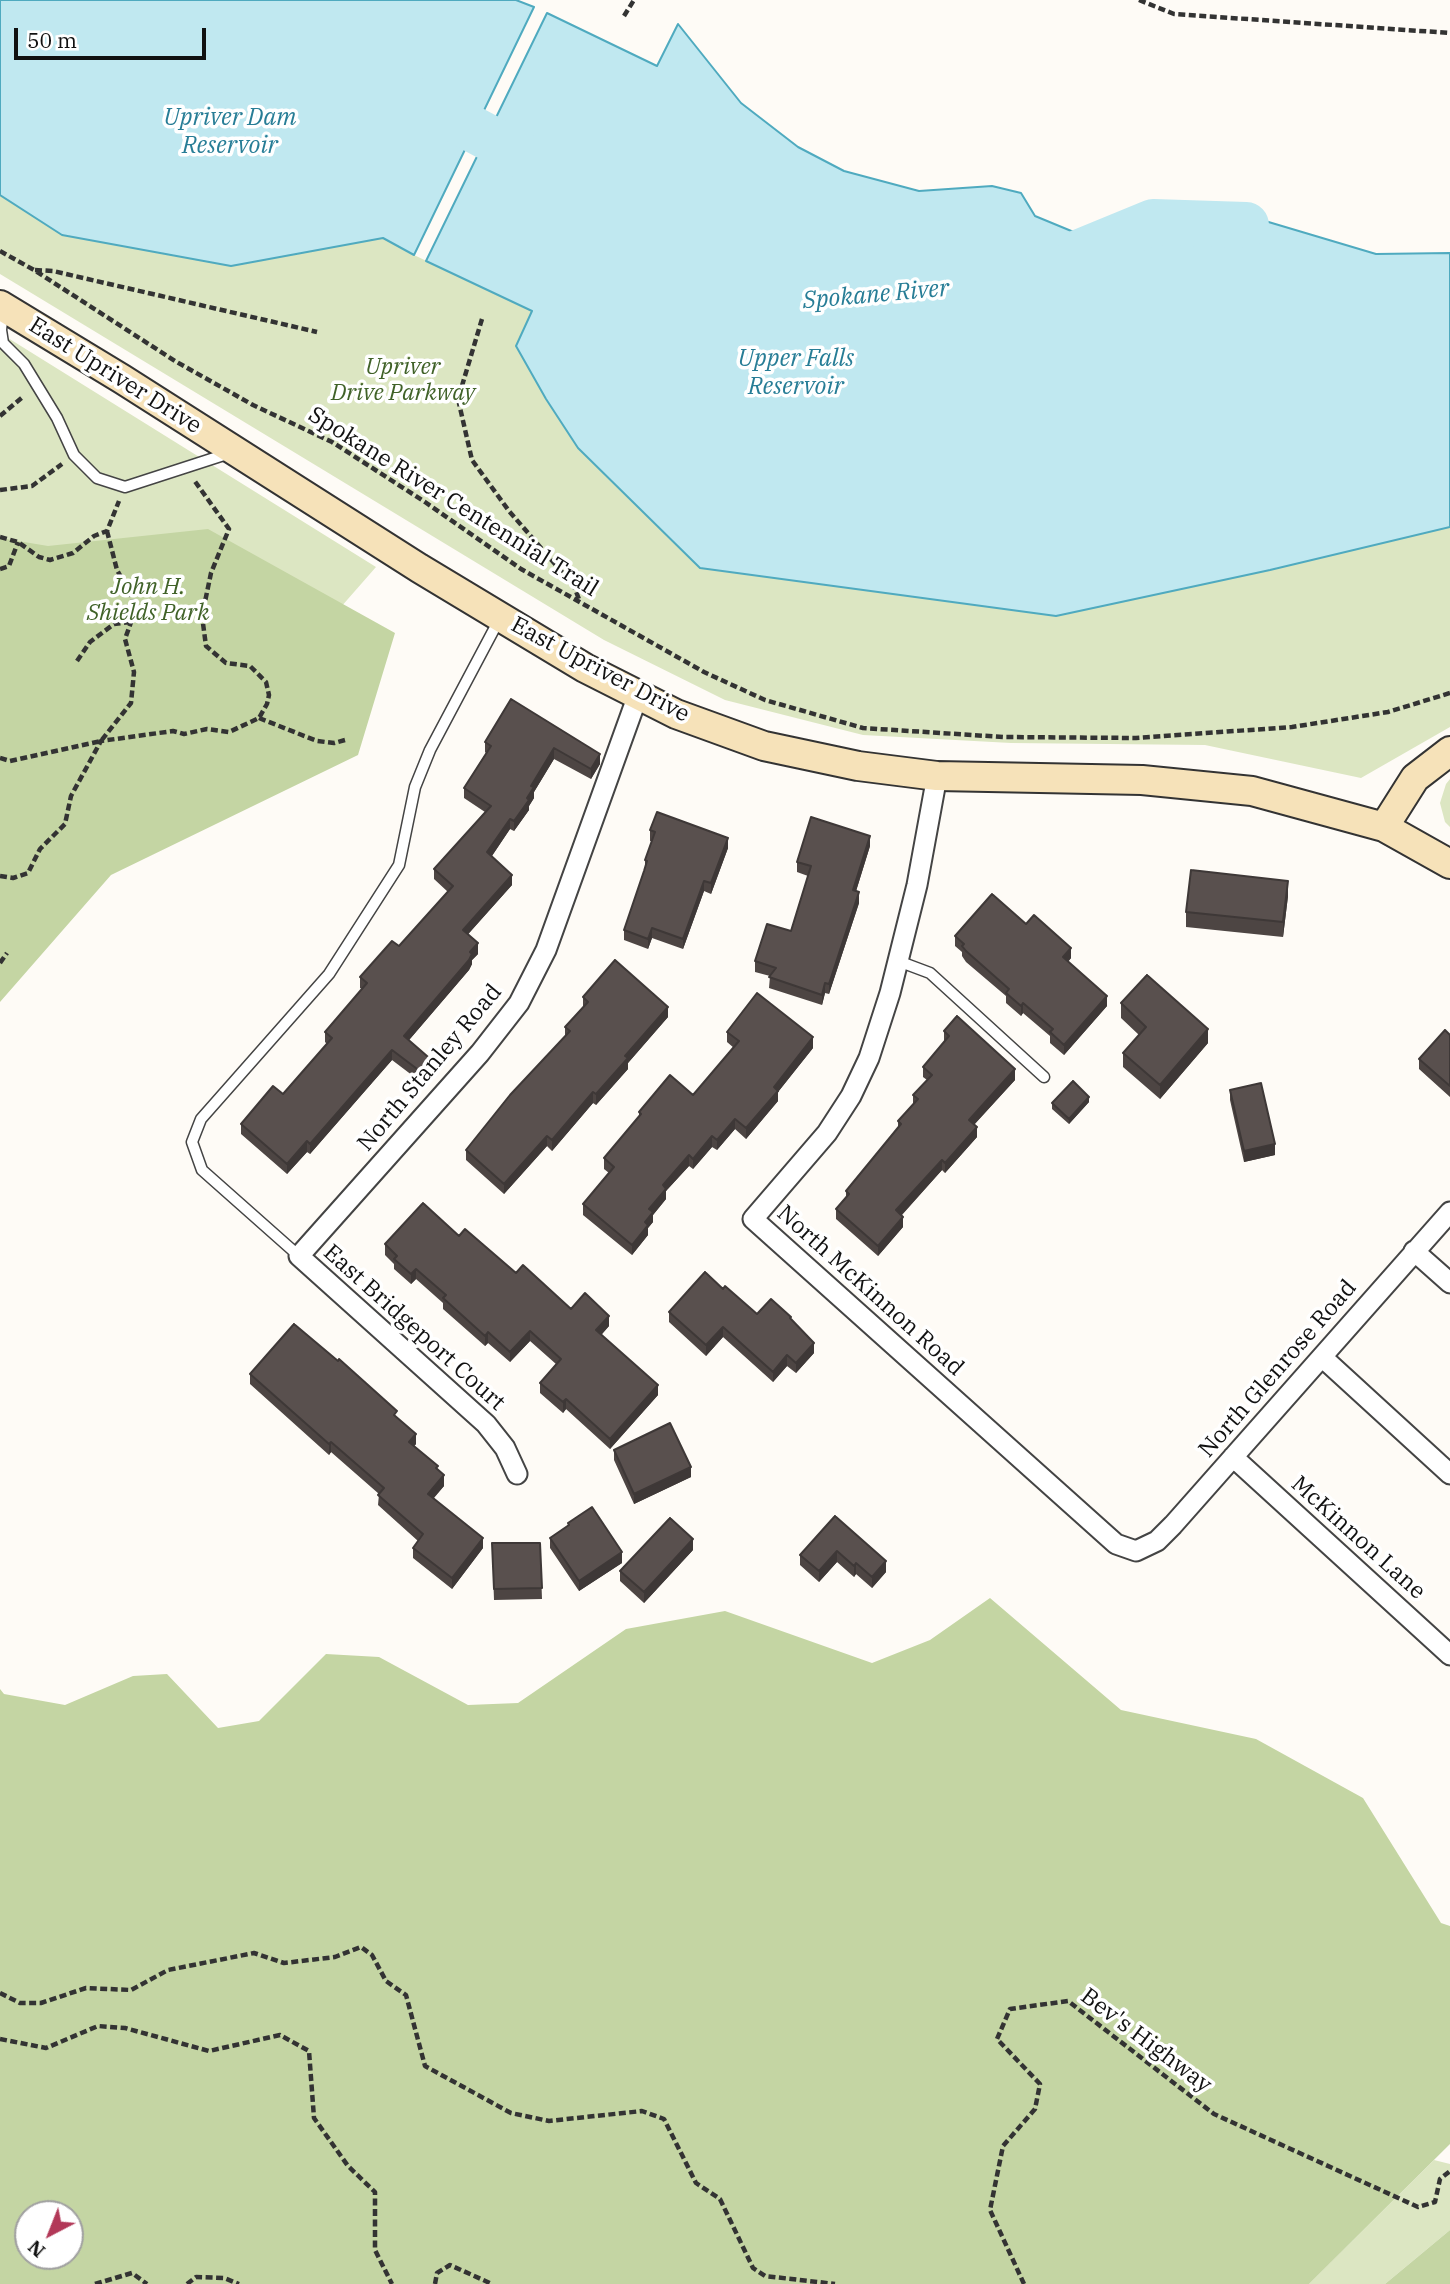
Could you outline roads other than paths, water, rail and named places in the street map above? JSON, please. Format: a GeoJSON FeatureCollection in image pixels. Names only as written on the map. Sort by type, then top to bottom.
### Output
{"type":"FeatureCollection","features":[{"type":"Feature","properties":{"kind":"main road","name":"East Upriver Drive"},"geometry":{"type":"LineString","coordinates":[[2,306],[407,561],[585,668],[676,715],[764,746],[859,766],[937,776],[1142,780],[1252,791],[1384,827],[1450,864]]}},
{"type":"Feature","properties":{"kind":"main road"},"geometry":{"type":"LineString","coordinates":[[1384,827],[1415,778],[1450,751]]}},
{"type":"Feature","properties":{"kind":"street","name":"North Stanley Road"},"geometry":{"type":"LineString","coordinates":[[299,1256],[481,1053],[519,1003],[546,950],[638,695]]}},
{"type":"Feature","properties":{"kind":"street","name":"North McKinnon Road"},"geometry":{"type":"LineString","coordinates":[[937,776],[917,885],[869,1058],[851,1096],[827,1133],[752,1219],[1116,1544],[1136,1551]]}},
{"type":"Feature","properties":{"kind":"street","name":"North Glenrose Road"},"geometry":{"type":"LineString","coordinates":[[1136,1551],[1157,1541],[1173,1525],[1450,1212]]}},
{"type":"Feature","properties":{"kind":"street"},"geometry":{"type":"LineString","coordinates":[[1414,1251],[1450,1283]]}},
{"type":"Feature","properties":{"kind":"street","name":"East Bridgeport Court"},"geometry":{"type":"LineString","coordinates":[[299,1256],[486,1424],[505,1448],[517,1474]]}},
{"type":"Feature","properties":{"kind":"street"},"geometry":{"type":"LineString","coordinates":[[1322,1357],[1450,1474]]}},
{"type":"Feature","properties":{"kind":"street","name":"McKinnon Lane"},"geometry":{"type":"LineString","coordinates":[[1233,1457],[1450,1655]]}},
{"type":"Feature","properties":{"kind":"lane"},"geometry":{"type":"LineString","coordinates":[[2,306],[3,343],[24,364],[57,418],[74,455],[96,478],[125,487],[236,452]]}},
{"type":"Feature","properties":{"kind":"lane"},"geometry":{"type":"LineString","coordinates":[[299,1256],[202,1170],[192,1142],[201,1119],[329,974],[399,865],[415,787],[430,750],[500,617]]}},
{"type":"Feature","properties":{"kind":"lane"},"geometry":{"type":"LineString","coordinates":[[898,961],[930,973],[1045,1077]]}},
{"type":"Feature","properties":{"kind":"water","name":"Upriver Dam Reservoir"},"geometry":{"type":"Polygon","coordinates":[[[0,0],[516,0],[534,7],[414,255],[383,238],[231,266],[62,235],[0,195],[0,0]]]}},
{"type":"Feature","properties":{"kind":"water","name":"Upper Falls Reservoir"},"geometry":{"type":"Polygon","coordinates":[[[547,13],[657,66],[678,24],[741,103],[798,147],[844,171],[919,191],[992,186],[1021,193],[1035,216],[1081,235],[1245,215],[1376,254],[1450,253],[1450,527],[1270,570],[1056,616],[700,568],[578,448],[516,346],[532,311],[426,261],[547,13]]]}},
{"type":"Feature","properties":{"kind":"waterway","name":"Spokane River"},"geometry":{"type":"LineString","coordinates":[[420,101],[542,166]]}},
{"type":"Feature","properties":{"kind":"waterway","name":"Spokane River"},"geometry":{"type":"LineString","coordinates":[[1080,252],[1153,222],[1246,225]]}},
{"type":"Feature","properties":{"kind":"park label","name":"Upriver Drive Parkway"},"geometry":{"type":"Point","coordinates":[403,380]}},
{"type":"Feature","properties":{"kind":"park label","name":"John H. Shields Park"},"geometry":{"type":"Point","coordinates":[148,600]}}]}
